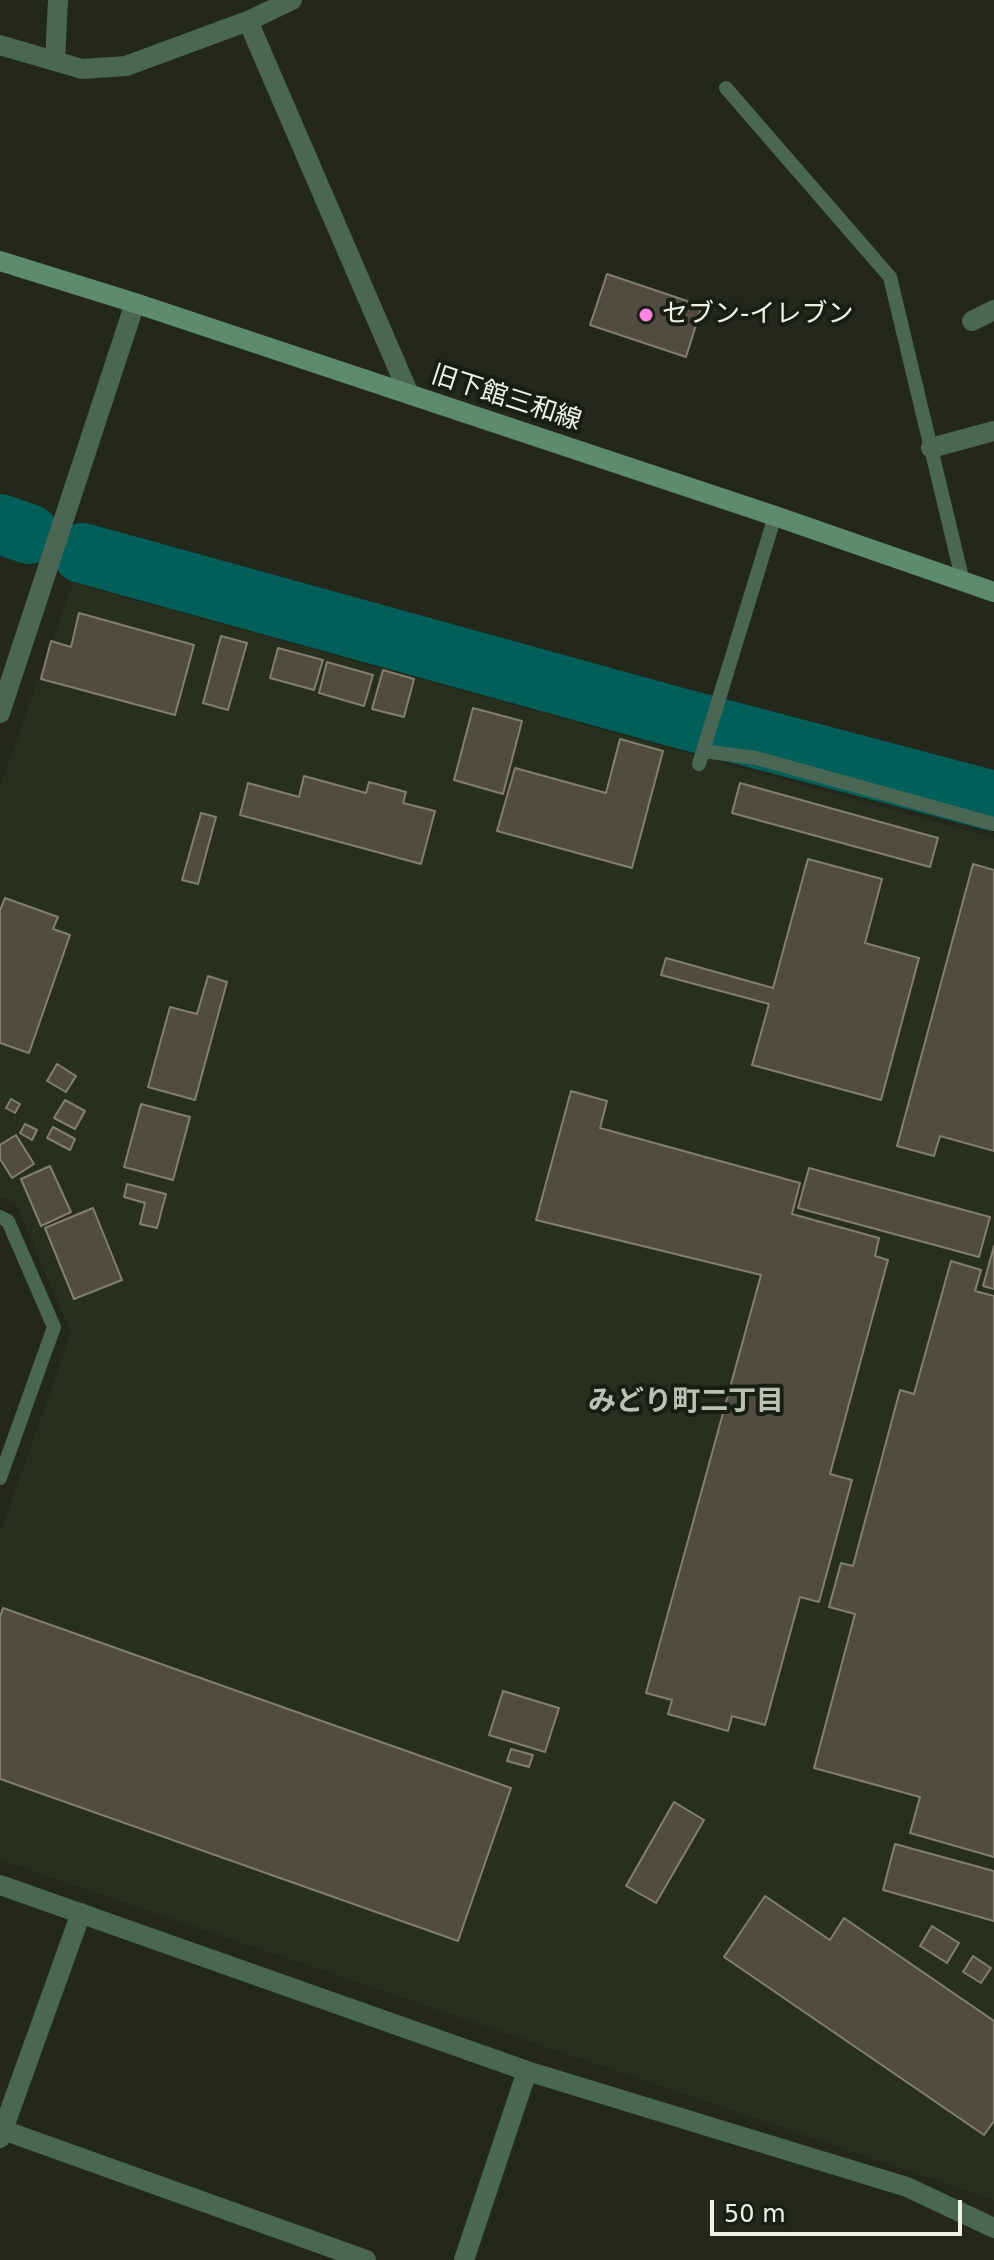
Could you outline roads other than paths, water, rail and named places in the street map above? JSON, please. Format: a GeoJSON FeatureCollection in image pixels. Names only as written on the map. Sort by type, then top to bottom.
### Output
{"type":"FeatureCollection","features":[{"type":"Feature","properties":{"kind":"street"},"geometry":{"type":"LineString","coordinates":[[55,61],[58,0]]}},
{"type":"Feature","properties":{"kind":"street"},"geometry":{"type":"LineString","coordinates":[[0,45],[82,69],[126,66],[248,21],[292,0]]}},
{"type":"Feature","properties":{"kind":"street"},"geometry":{"type":"LineString","coordinates":[[248,21],[409,394]]}},
{"type":"Feature","properties":{"kind":"street","name":"旧下館三和線"},"geometry":{"type":"LineString","coordinates":[[0,261],[409,394],[994,592]]}},
{"type":"Feature","properties":{"kind":"street"},"geometry":{"type":"LineString","coordinates":[[0,713],[5,689],[135,303]]}},
{"type":"Feature","properties":{"kind":"street"},"geometry":{"type":"LineString","coordinates":[[972,321],[994,310]]}},
{"type":"Feature","properties":{"kind":"street"},"geometry":{"type":"LineString","coordinates":[[931,448],[994,431]]}},
{"type":"Feature","properties":{"kind":"street"},"geometry":{"type":"LineString","coordinates":[[0,1885],[527,2071],[907,2187],[994,2228]]}},
{"type":"Feature","properties":{"kind":"street"},"geometry":{"type":"LineString","coordinates":[[81,1913],[1,2132],[366,2260]]}},
{"type":"Feature","properties":{"kind":"street"},"geometry":{"type":"LineString","coordinates":[[464,2260],[527,2071]]}},
{"type":"Feature","properties":{"kind":"lane"},"geometry":{"type":"LineString","coordinates":[[726,88],[890,277],[963,582]]}},
{"type":"Feature","properties":{"kind":"lane"},"geometry":{"type":"LineString","coordinates":[[775,516],[703,751],[756,758],[994,824]]}},
{"type":"Feature","properties":{"kind":"lane"},"geometry":{"type":"LineString","coordinates":[[0,1217],[8,1221],[54,1327],[0,1478]]}},
{"type":"Feature","properties":{"kind":"waterway"},"geometry":{"type":"LineString","coordinates":[[0,524],[29,534]]}},
{"type":"Feature","properties":{"kind":"waterway"},"geometry":{"type":"LineString","coordinates":[[82,553],[672,716],[994,801]]}},
{"type":"Feature","properties":{"kind":"place","name":"セブン-イレブン"},"geometry":{"type":"Point","coordinates":[646,315]}},
{"type":"Feature","properties":{"kind":"district","name":"みどり町二丁目"},"geometry":{"type":"Point","coordinates":[686,1403]}}]}
